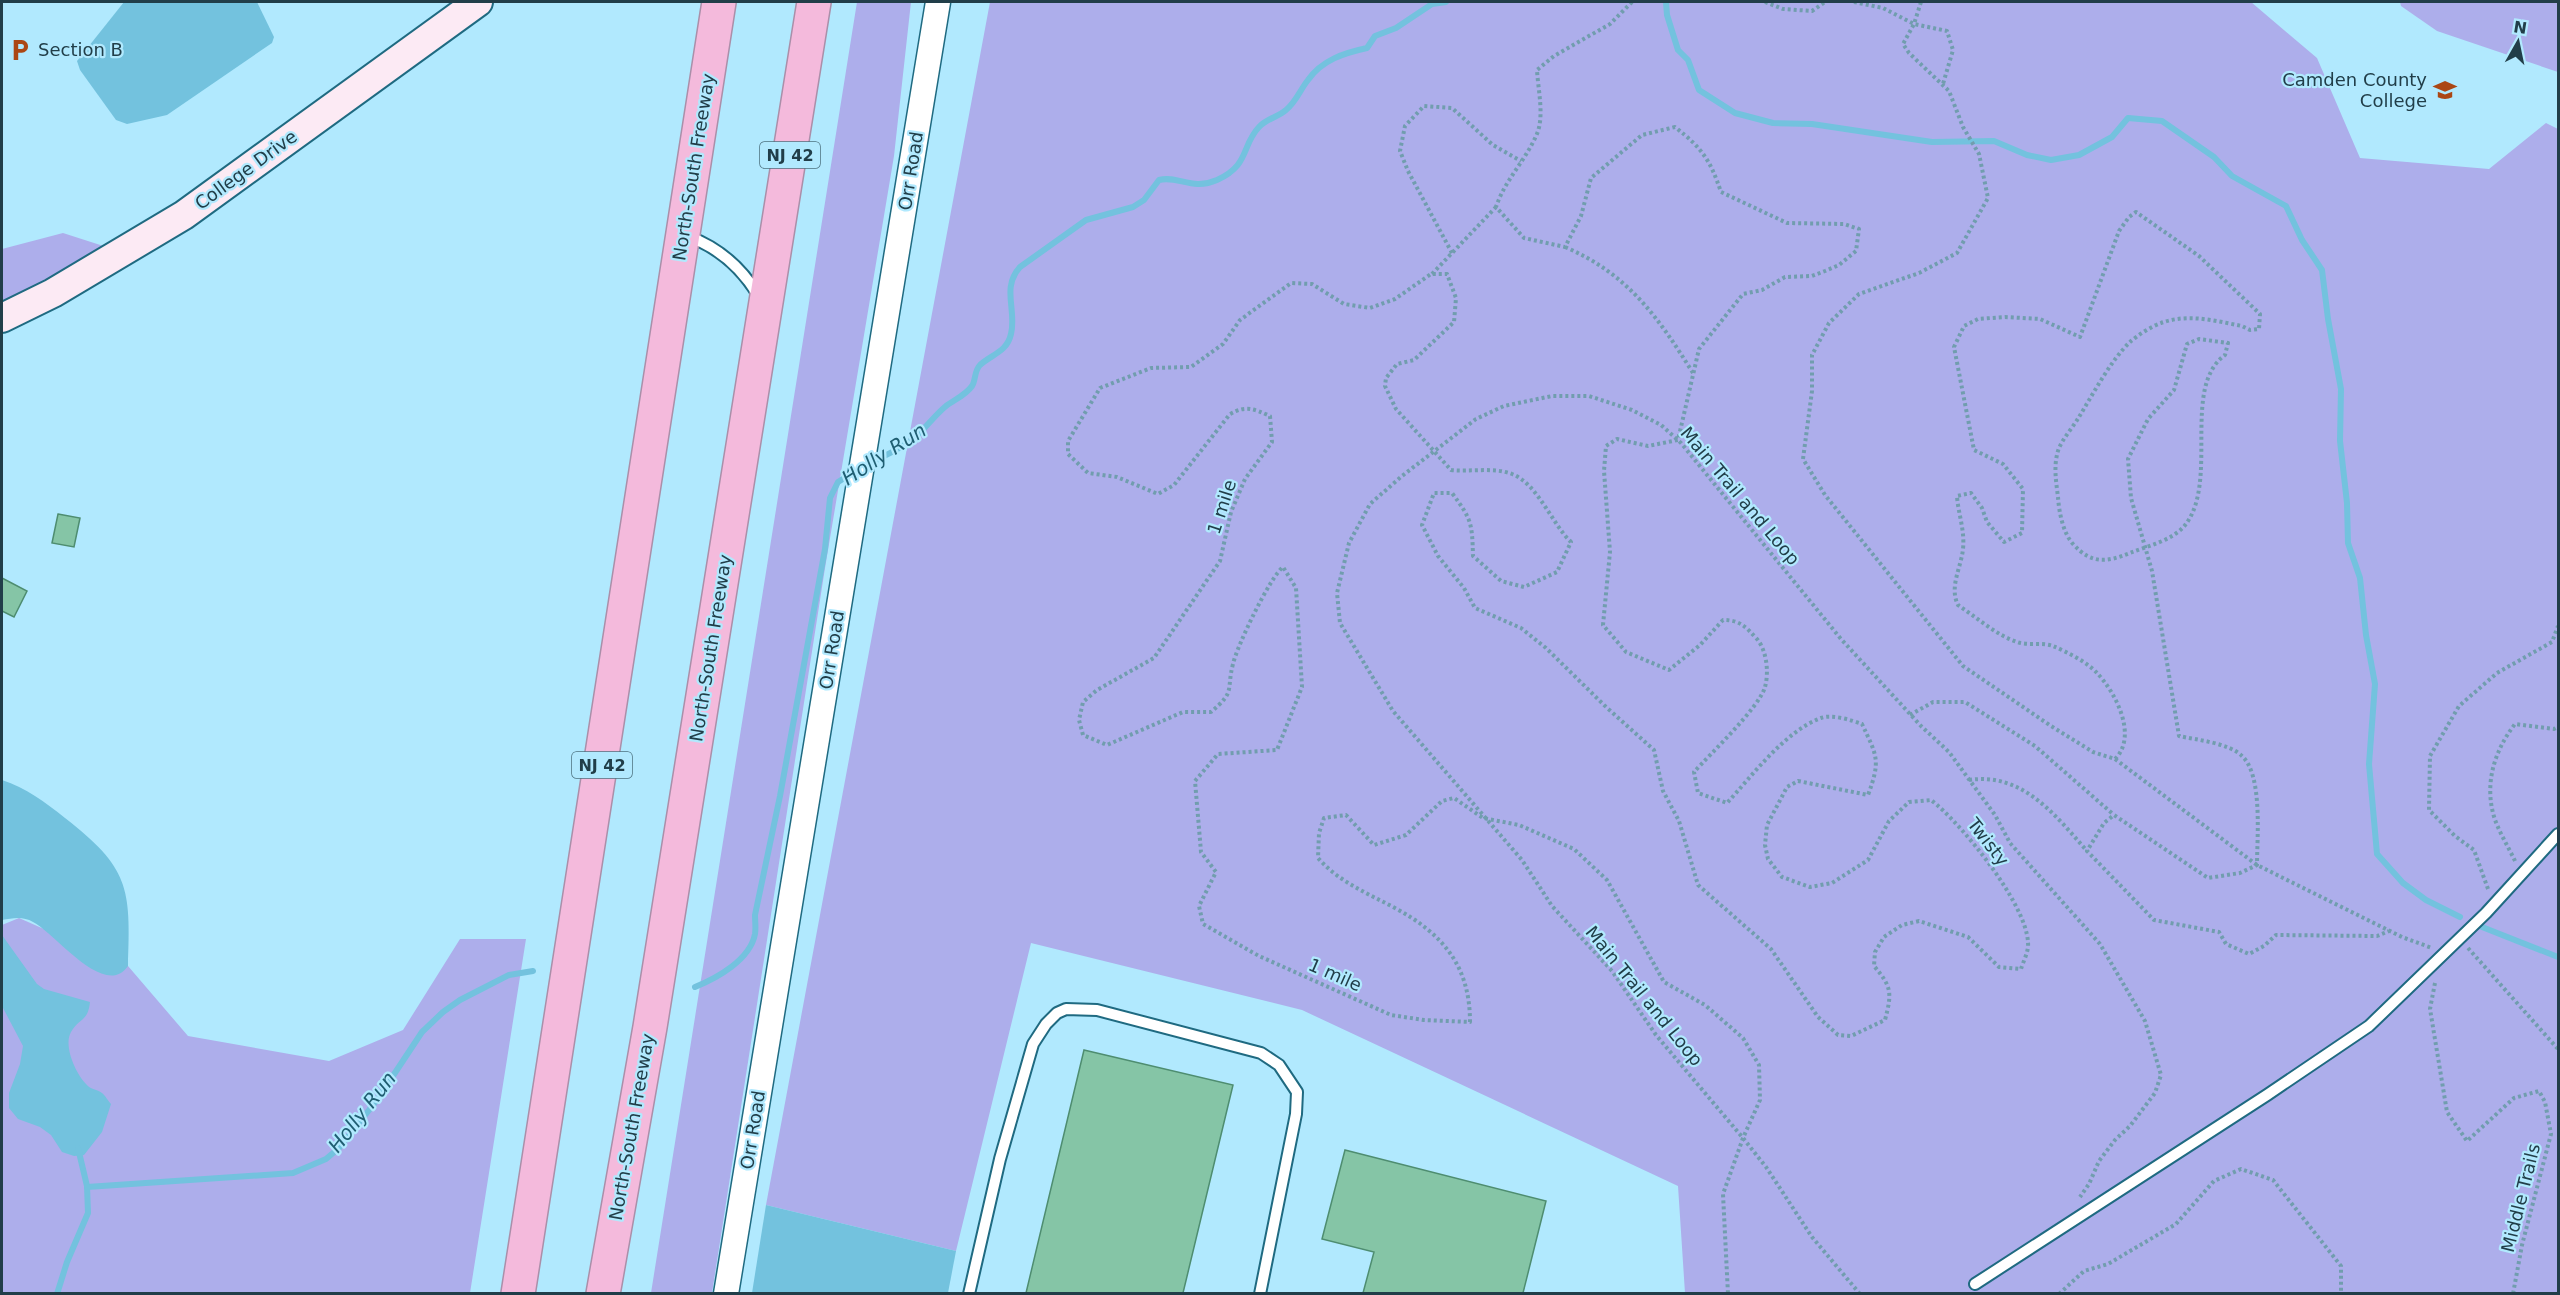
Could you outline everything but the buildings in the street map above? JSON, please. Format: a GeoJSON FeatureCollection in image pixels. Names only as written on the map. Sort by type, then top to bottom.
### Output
{"type":"FeatureCollection","features":[{"type":"Feature","properties":{"kind":"highway","name":"North-South Freeway"},"geometry":{"type":"LineString","coordinates":[[518,1293],[719,2]]}},
{"type":"Feature","properties":{"kind":"highway","name":"North-South Freeway"},"geometry":{"type":"LineString","coordinates":[[603,1293],[650,1027],[814,2]]}},
{"type":"Feature","properties":{"kind":"main road","name":"College Drive"},"geometry":{"type":"LineString","coordinates":[[2,318],[53,293],[184,215],[478,2]]}},
{"type":"Feature","properties":{"kind":"street","name":"Orr Road"},"geometry":{"type":"LineString","coordinates":[[726,1293],[938,3]]}},
{"type":"Feature","properties":{"kind":"lane"},"geometry":{"type":"LineString","coordinates":[[683,235],[722,253],[739,269],[766,309]]}},
{"type":"Feature","properties":{"kind":"lane"},"geometry":{"type":"LineString","coordinates":[[1975,1284],[2267,1095],[2369,1026],[2495,904],[2559,834]]}},
{"type":"Feature","properties":{"kind":"lane"},"geometry":{"type":"LineString","coordinates":[[969,1293],[1000,1159],[1033,1044],[1046,1024],[1066,1009],[1097,1010],[1261,1053],[1279,1065],[1297,1092],[1296,1114],[1260,1293]]}},
{"type":"Feature","properties":{"kind":"path"},"geometry":{"type":"LineString","coordinates":[[1431,274],[1497,207],[1501,191],[1537,135],[1540,118],[1537,70],[1554,56],[1610,24],[1632,2]]}},
{"type":"Feature","properties":{"kind":"path"},"geometry":{"type":"LineString","coordinates":[[1765,2],[1783,9],[1812,11],[1825,2]]}},
{"type":"Feature","properties":{"kind":"path"},"geometry":{"type":"LineString","coordinates":[[1854,2],[1883,8],[1914,24],[1947,31],[1953,50],[1943,84]]}},
{"type":"Feature","properties":{"kind":"path"},"geometry":{"type":"LineString","coordinates":[[1921,2],[1914,24],[1903,44],[1909,53],[1949,91],[1963,128],[1979,154],[1988,198],[1957,253],[1919,273],[1859,294],[1829,323],[1812,355],[1812,391],[1803,459],[1825,495],[1963,666],[2093,752],[2115,759],[2257,865],[2389,931],[2427,945],[2443,955]]}},
{"type":"Feature","properties":{"kind":"path"},"geometry":{"type":"LineString","coordinates":[[1452,253],[1400,152],[1405,126],[1424,106],[1452,108],[1493,145],[1521,161]]}},
{"type":"Feature","properties":{"kind":"path"},"geometry":{"type":"LineString","coordinates":[[1565,247],[1581,216],[1591,178],[1642,135],[1675,127],[1698,145],[1713,169],[1721,192],[1787,223],[1844,224],[1859,229],[1856,251],[1839,265],[1812,276],[1785,277],[1762,290],[1743,294],[1699,349],[1678,440]]}},
{"type":"Feature","properties":{"kind":"path"},"geometry":{"type":"LineString","coordinates":[[1497,207],[1524,238],[1565,247],[1599,264],[1631,289],[1658,319],[1693,373]]}},
{"type":"Feature","properties":{"kind":"path"},"geometry":{"type":"LineString","coordinates":[[2115,759],[2122,752],[2126,739],[2124,725],[2113,695],[2096,672],[2051,645],[2017,643],[1958,605],[1953,595],[1963,548],[1962,522],[1957,495],[1971,493],[1982,508],[1987,522],[2004,542],[2022,533],[2023,489],[2003,464],[1974,450],[1954,347],[1965,326],[1978,319],[2005,317],[2040,319],[2080,337],[2119,231],[2129,217],[2136,212],[2199,256],[2260,314],[2259,329],[2250,330],[2242,326],[2188,317],[2161,323],[2131,341],[2059,448],[2055,470],[2059,512],[2071,542],[2091,558],[2110,561],[2144,547],[2171,536],[2186,524],[2196,504],[2201,479],[2201,429],[2206,382],[2218,360],[2225,355],[2228,343],[2199,339],[2187,344],[2174,390],[2148,419],[2128,459],[2131,498],[2144,547],[2152,571],[2180,736],[2218,744],[2242,756],[2256,782],[2257,865]]}},
{"type":"Feature","properties":{"kind":"path"},"geometry":{"type":"LineString","coordinates":[[1431,274],[1447,274],[1456,298],[1454,322],[1414,360],[1397,364],[1386,378],[1385,386],[1396,409],[1435,450]]}},
{"type":"Feature","properties":{"kind":"path","name":"1 mile"},"geometry":{"type":"LineString","coordinates":[[1431,274],[1395,299],[1370,308],[1344,304],[1312,284],[1291,283],[1240,320],[1223,344],[1191,367],[1151,368],[1100,388],[1068,441],[1068,454],[1088,473],[1117,477],[1158,494],[1174,485],[1230,414],[1242,408],[1252,408],[1270,416],[1272,442],[1245,478],[1231,512],[1220,561],[1154,658],[1097,690],[1083,702],[1079,720],[1083,735],[1107,744],[1183,712],[1211,712],[1227,699],[1233,664],[1266,591],[1277,572],[1283,567],[1296,588],[1302,687],[1277,750],[1218,754],[1195,781],[1202,852],[1216,872],[1199,906],[1203,924],[1259,956],[1391,1015],[1424,1020],[1470,1022],[1470,998],[1452,953],[1441,940],[1397,909],[1332,874],[1318,858],[1319,833],[1324,818],[1346,815],[1374,844],[1406,835],[1442,801],[1454,798],[1483,818]]}},
{"type":"Feature","properties":{"kind":"path","name":"Main Trail and Loop"},"geometry":{"type":"LineString","coordinates":[[1860,1293],[1812,1237],[1766,1167],[1656,1035],[1612,971],[1552,906],[1522,860],[1483,818],[1469,796],[1425,750],[1394,711],[1340,623],[1337,592],[1349,543],[1370,504],[1476,419],[1504,406],[1552,396],[1589,396],[1632,410],[1661,425],[1678,440],[1841,639],[1910,715],[1949,752],[1995,815],[2010,843],[2100,944],[2145,1021],[2162,1075],[2155,1093],[2099,1161],[2089,1184],[2074,1203]]}},
{"type":"Feature","properties":{"kind":"path","name":"Twisty"},"geometry":{"type":"LineString","coordinates":[[1435,450],[1451,470],[1488,471],[1513,475],[1534,492],[1571,542],[1557,572],[1524,587],[1501,581],[1473,556],[1473,527],[1452,493],[1434,493],[1422,525],[1438,556],[1464,588],[1475,608],[1521,628],[1546,648],[1654,750],[1663,791],[1679,821],[1698,885],[1771,949],[1818,1017],[1838,1035],[1851,1036],[1885,1020],[1890,999],[1887,981],[1874,966],[1875,952],[1884,937],[1902,925],[1919,921],[1944,928],[1968,937],[1999,967],[2021,969],[2028,943],[2020,916],[1979,847],[1943,809],[1931,800],[1909,802],[1889,821],[1868,860],[1832,883],[1809,887],[1800,884],[1782,877],[1768,859],[1765,844],[1767,825],[1787,787],[1798,781],[1868,795],[1878,769],[1875,751],[1862,724],[1850,719],[1822,718],[1789,738],[1727,803],[1698,793],[1694,772],[1750,710],[1765,688],[1767,664],[1761,645],[1745,625],[1734,620],[1723,620],[1700,645],[1669,670],[1626,652],[1603,625],[1610,552],[1604,471],[1606,446],[1617,439],[1648,446],[1678,440]]}},
{"type":"Feature","properties":{"kind":"path"},"geometry":{"type":"LineString","coordinates":[[2495,904],[2474,850],[2455,836],[2429,810],[2430,756],[2459,706],[2497,673],[2552,642],[2559,626]]}},
{"type":"Feature","properties":{"kind":"path"},"geometry":{"type":"LineString","coordinates":[[1910,715],[1933,702],[1965,702],[2036,746],[2114,815],[2208,878],[2240,873],[2257,865]]}},
{"type":"Feature","properties":{"kind":"path"},"geometry":{"type":"LineString","coordinates":[[2522,875],[2493,814],[2491,789],[2493,764],[2502,741],[2515,724],[2554,729],[2559,727]]}},
{"type":"Feature","properties":{"kind":"path"},"geometry":{"type":"LineString","coordinates":[[1969,780],[1982,778],[2004,782],[2040,800],[2154,920],[2219,932],[2226,944],[2249,954],[2264,946],[2276,935],[2377,936],[2389,931]]}},
{"type":"Feature","properties":{"kind":"path"},"geometry":{"type":"LineString","coordinates":[[2087,851],[2104,823],[2114,815]]}},
{"type":"Feature","properties":{"kind":"path"},"geometry":{"type":"LineString","coordinates":[[1483,818],[1519,825],[1574,849],[1607,880],[1664,982],[1705,1005],[1743,1038],[1759,1065],[1760,1100],[1743,1138],[1723,1194],[1728,1293]]}},
{"type":"Feature","properties":{"kind":"path"},"geometry":{"type":"LineString","coordinates":[[2459,939],[2559,1048]]}},
{"type":"Feature","properties":{"kind":"path"},"geometry":{"type":"LineString","coordinates":[[2460,955],[2468,948]]}},
{"type":"Feature","properties":{"kind":"path","name":"Middle Trails"},"geometry":{"type":"LineString","coordinates":[[2437,976],[2430,1009],[2447,1112],[2467,1141],[2514,1098],[2539,1091],[2545,1102],[2551,1134],[2513,1293]]}},
{"type":"Feature","properties":{"kind":"path"},"geometry":{"type":"LineString","coordinates":[[2059,1293],[2084,1271],[2108,1264],[2176,1224],[2214,1181],[2241,1169],[2273,1180],[2341,1266],[2341,1293]]}},
{"type":"Feature","properties":{"kind":"shaded area"},"geometry":{"type":"Polygon","coordinates":[[[124,2],[257,2],[274,37],[272,43],[167,115],[127,124],[116,120],[80,70],[77,61],[124,2]]]}},
{"type":"Feature","properties":{"kind":"shaded area"},"geometry":{"type":"Polygon","coordinates":[[[857,2],[911,2],[894,156],[825,568],[712,1293],[651,1293],[857,2]]]}},
{"type":"Feature","properties":{"kind":"shaded area"},"geometry":{"type":"Polygon","coordinates":[[[990,2],[2251,2],[2317,58],[2360,158],[2489,169],[2546,123],[2558,129],[2558,1293],[1685,1293],[1678,1186],[1302,1010],[1031,943],[956,1251],[766,1205],[990,2]]]}},
{"type":"Feature","properties":{"kind":"shaded area"},"geometry":{"type":"Polygon","coordinates":[[[2400,2],[2558,2],[2558,72],[2437,31],[2401,6],[2400,2]]]}},
{"type":"Feature","properties":{"kind":"shaded area"},"geometry":{"type":"Polygon","coordinates":[[[63,233],[122,252],[2,317],[2,249],[63,233]]]}},
{"type":"Feature","properties":{"kind":"shaded area"},"geometry":{"type":"Polygon","coordinates":[[[2,780],[27,791],[58,812],[86,835],[114,866],[122,881],[126,898],[129,939],[128,966],[118,974],[107,975],[94,970],[29,920],[18,918],[2,920],[2,780]]]}},
{"type":"Feature","properties":{"kind":"shaded area"},"geometry":{"type":"Polygon","coordinates":[[[19,918],[128,966],[188,1036],[329,1061],[403,1030],[460,939],[526,939],[470,1293],[2,1293],[2,925],[19,918]]]}},
{"type":"Feature","properties":{"kind":"shaded area"},"geometry":{"type":"Polygon","coordinates":[[[2,935],[37,984],[44,989],[90,1002],[85,1017],[71,1032],[70,1052],[82,1079],[90,1087],[103,1094],[111,1104],[102,1132],[84,1155],[74,1156],[62,1152],[51,1135],[40,1127],[18,1119],[9,1108],[9,1093],[20,1064],[23,1046],[2,1006],[2,935]]]}},
{"type":"Feature","properties":{"kind":"shaded area"},"geometry":{"type":"Polygon","coordinates":[[[766,1205],[956,1251],[948,1293],[752,1293],[766,1205]]]}},
{"type":"Feature","properties":{"kind":"waterway","name":"Holly Run"},"geometry":{"type":"LineString","coordinates":[[869,464],[913,439],[946,406],[969,389],[980,365],[1006,345],[1012,325],[1011,283],[1020,267],[1086,220],[1133,207],[1144,200],[1159,180],[1173,179],[1200,184],[1217,180],[1228,174],[1240,162],[1249,141],[1259,127],[1289,107],[1320,67],[1342,55],[1367,48],[1375,36],[1396,28],[1432,4],[1446,2]]}},
{"type":"Feature","properties":{"kind":"waterway"},"geometry":{"type":"LineString","coordinates":[[1666,2],[1667,15],[1678,50],[1688,60],[1699,90],[1735,113],[1773,123],[1812,124],[1932,142],[1994,141],[2027,155],[2051,160],[2079,155],[2112,137],[2128,118],[2162,121],[2214,157],[2232,176],[2286,206],[2302,240],[2322,270],[2328,319],[2341,389],[2340,441],[2347,503],[2348,543],[2360,578],[2366,635],[2375,684],[2369,764],[2377,854],[2403,883],[2426,900],[2460,917]]}},
{"type":"Feature","properties":{"kind":"waterway","name":"Holly Run"},"geometry":{"type":"LineString","coordinates":[[695,987],[713,979],[740,960],[747,952],[755,934],[755,915],[780,796],[825,549],[830,498],[838,482],[854,472]]}},
{"type":"Feature","properties":{"kind":"waterway"},"geometry":{"type":"LineString","coordinates":[[2482,927],[2558,957]]}},
{"type":"Feature","properties":{"kind":"waterway","name":"Holly Run"},"geometry":{"type":"LineString","coordinates":[[87,1187],[293,1173],[326,1159],[339,1148],[377,1100],[422,1032],[443,1012],[460,1000],[509,975],[533,971]]}},
{"type":"Feature","properties":{"kind":"waterway"},"geometry":{"type":"LineString","coordinates":[[57,1294],[67,1262],[88,1213],[87,1186],[78,1148]]}},
{"type":"Feature","properties":{"kind":"place","name":"Section B"},"geometry":{"type":"Point","coordinates":[20,50]}},
{"type":"Feature","properties":{"kind":"place","name":"Camden County College"},"geometry":{"type":"Point","coordinates":[2445,90]}}]}
